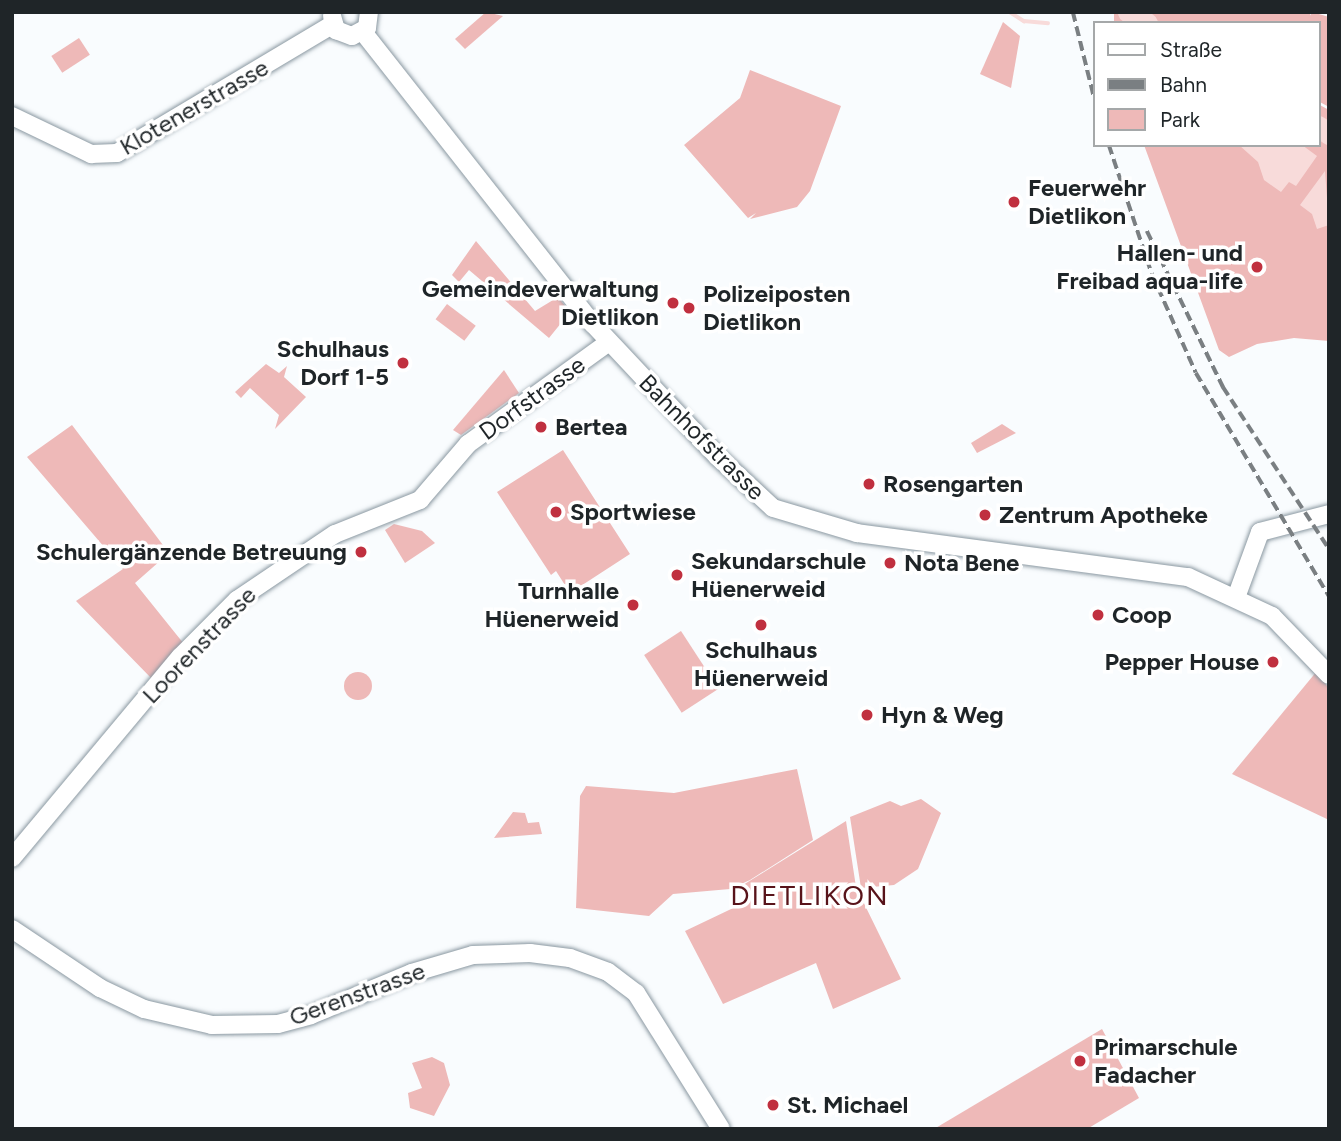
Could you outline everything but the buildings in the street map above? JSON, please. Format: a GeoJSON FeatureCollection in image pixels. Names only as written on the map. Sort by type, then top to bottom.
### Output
{"type":"FeatureCollection","features":[{"type":"Feature","properties":{"kind":"street"},"geometry":{"type":"LineString","coordinates":[[333,18],[346,36],[363,32],[369,12]]}},
{"type":"Feature","properties":{"kind":"street","name":"Klotenerstrasse"},"geometry":{"type":"LineString","coordinates":[[12,116],[91,154],[117,153],[333,18]]}},
{"type":"Feature","properties":{"kind":"street","name":"Bahnhofstrasse"},"geometry":{"type":"LineString","coordinates":[[363,32],[479,185],[609,342],[747,487],[790,517],[857,533],[1188,578],[1237,595],[1295,635],[1329,675]]}},
{"type":"Feature","properties":{"kind":"street","name":"Dorfstrasse"},"geometry":{"type":"LineString","coordinates":[[456,456],[609,342]]}},
{"type":"Feature","properties":{"kind":"street","name":"Loorenstrasse"},"geometry":{"type":"LineString","coordinates":[[12,859],[157,684],[224,613],[304,552],[420,500],[456,456]]}},
{"type":"Feature","properties":{"kind":"street"},"geometry":{"type":"LineString","coordinates":[[1237,595],[1260,532],[1329,514]]}},
{"type":"Feature","properties":{"kind":"street","name":"Gerenstrasse"},"geometry":{"type":"LineString","coordinates":[[12,929],[100,988],[144,1009],[212,1025],[300,1018],[412,973],[473,955],[558,956],[608,972],[636,993],[721,1129]]}},
{"type":"Feature","properties":{"kind":"green space"},"geometry":{"type":"Polygon","coordinates":[[[486,12],[503,16],[465,49],[455,39],[486,12]]]}},
{"type":"Feature","properties":{"kind":"green space"},"geometry":{"type":"Polygon","coordinates":[[[1114,12],[1310,12],[1310,21],[1114,21],[1114,12]]]}},
{"type":"Feature","properties":{"kind":"green space"},"geometry":{"type":"Polygon","coordinates":[[[1312,12],[1329,17],[1329,107],[1320,102],[1320,21],[1307,21],[1312,12]]]}},
{"type":"Feature","properties":{"kind":"green space"},"geometry":{"type":"Polygon","coordinates":[[[1003,22],[1020,36],[1011,88],[980,74],[1003,22]]]}},
{"type":"Feature","properties":{"kind":"green space"},"geometry":{"type":"Polygon","coordinates":[[[79,38],[90,55],[62,73],[51,56],[79,38]]]}},
{"type":"Feature","properties":{"kind":"green space"},"geometry":{"type":"Polygon","coordinates":[[[750,70],[841,106],[810,191],[797,207],[750,219],[756,213],[748,218],[684,145],[740,98],[750,70]]]}},
{"type":"Feature","properties":{"kind":"green space","name":"Hallen- und Freibad aqua-life"},"geometry":{"type":"Polygon","coordinates":[[[1320,105],[1329,110],[1329,341],[1294,338],[1257,344],[1229,357],[1219,350],[1145,147],[1320,147],[1320,105]]]}},
{"type":"Feature","properties":{"kind":"green space"},"geometry":{"type":"Polygon","coordinates":[[[476,241],[535,311],[558,297],[570,312],[549,338],[469,270],[459,282],[452,275],[476,241]]]}},
{"type":"Feature","properties":{"kind":"green space"},"geometry":{"type":"Polygon","coordinates":[[[447,304],[476,326],[464,341],[436,319],[447,304]]]}},
{"type":"Feature","properties":{"kind":"green space"},"geometry":{"type":"Polygon","coordinates":[[[266,364],[279,373],[287,366],[284,377],[306,397],[275,429],[279,415],[250,388],[241,398],[235,392],[266,364]]]}},
{"type":"Feature","properties":{"kind":"green space"},"geometry":{"type":"Polygon","coordinates":[[[504,370],[519,393],[461,435],[453,430],[504,370]]]}},
{"type":"Feature","properties":{"kind":"green space"},"geometry":{"type":"Polygon","coordinates":[[[1002,424],[1016,433],[977,453],[971,443],[1002,424]]]}},
{"type":"Feature","properties":{"kind":"green space"},"geometry":{"type":"Polygon","coordinates":[[[72,425],[169,553],[135,583],[184,644],[152,679],[76,601],[123,569],[27,457],[72,425]]]}},
{"type":"Feature","properties":{"kind":"green space","name":"Sportwiese"},"geometry":{"type":"Polygon","coordinates":[[[563,450],[630,554],[570,593],[556,571],[551,575],[497,492],[563,450]]]}},
{"type":"Feature","properties":{"kind":"green space"},"geometry":{"type":"Polygon","coordinates":[[[394,524],[422,531],[435,543],[405,563],[385,530],[394,524]]]}},
{"type":"Feature","properties":{"kind":"green space"},"geometry":{"type":"Polygon","coordinates":[[[681,631],[719,689],[682,713],[644,655],[681,631]]]}},
{"type":"Feature","properties":{"kind":"green space"},"geometry":{"type":"Polygon","coordinates":[[[1317,671],[1329,689],[1329,820],[1232,774],[1317,671]]]}},
{"type":"Feature","properties":{"kind":"green space"},"geometry":{"type":"Polygon","coordinates":[[[358,672],[368,676],[372,686],[368,696],[358,700],[348,696],[344,686],[348,676],[358,672]]]}},
{"type":"Feature","properties":{"kind":"green space"},"geometry":{"type":"Polygon","coordinates":[[[797,769],[813,840],[750,880],[730,889],[673,894],[649,916],[576,908],[580,796],[586,786],[674,793],[797,769]]]}},
{"type":"Feature","properties":{"kind":"green space"},"geometry":{"type":"Polygon","coordinates":[[[921,799],[941,813],[918,869],[894,885],[861,888],[850,817],[890,801],[901,806],[921,799]]]}},
{"type":"Feature","properties":{"kind":"green space"},"geometry":{"type":"Polygon","coordinates":[[[513,812],[525,813],[528,823],[539,822],[542,834],[494,838],[513,812]]]}},
{"type":"Feature","properties":{"kind":"green space"},"geometry":{"type":"Polygon","coordinates":[[[846,821],[856,887],[901,979],[833,1009],[816,963],[723,1004],[685,931],[750,900],[743,885],[846,821]]]}},
{"type":"Feature","properties":{"kind":"green space","name":"Primarschule Fadacher"},"geometry":{"type":"Polygon","coordinates":[[[1102,1029],[1139,1098],[1087,1129],[934,1129],[1102,1029]]]}},
{"type":"Feature","properties":{"kind":"green space"},"geometry":{"type":"Polygon","coordinates":[[[432,1057],[444,1063],[450,1085],[434,1116],[410,1108],[408,1093],[422,1088],[412,1063],[432,1057]]]}},
{"type":"Feature","properties":{"kind":"shaded area"},"geometry":{"type":"Polygon","coordinates":[[[1241,147],[1305,147],[1317,156],[1296,186],[1289,182],[1281,192],[1264,180],[1258,162],[1241,147]]]}},
{"type":"Feature","properties":{"kind":"shaded area"},"geometry":{"type":"Polygon","coordinates":[[[1325,171],[1329,225],[1317,229],[1312,214],[1300,205],[1325,171]]]}},
{"type":"Feature","properties":{"kind":"waterway"},"geometry":{"type":"LineString","coordinates":[[1010,12],[1024,21],[1048,23]]}},
{"type":"Feature","properties":{"kind":"waterway"},"geometry":{"type":"LineString","coordinates":[[1128,12],[1144,21]]}},
{"type":"Feature","properties":{"kind":"waterway"},"geometry":{"type":"LineString","coordinates":[[1320,127],[1329,134]]}},
{"type":"Feature","properties":{"kind":"railway"},"geometry":{"type":"LineString","coordinates":[[1073,12],[1092,89]]}},
{"type":"Feature","properties":{"kind":"railway"},"geometry":{"type":"LineString","coordinates":[[1110,147],[1152,274],[1196,373],[1329,596]]}},
{"type":"Feature","properties":{"kind":"railway"},"geometry":{"type":"LineString","coordinates":[[1147,231],[1223,387],[1329,549]]}},
{"type":"Feature","properties":{"kind":"place","name":"Feuerwehr Dietlikon"},"geometry":{"type":"Point","coordinates":[1014,202]}},
{"type":"Feature","properties":{"kind":"place","name":"Hallen- und Freibad aqua-life"},"geometry":{"type":"Point","coordinates":[1257,267]}},
{"type":"Feature","properties":{"kind":"place","name":"Gemeindeverwaltung Dietlikon"},"geometry":{"type":"Point","coordinates":[673,303]}},
{"type":"Feature","properties":{"kind":"place","name":"Polizeiposten Dietlikon"},"geometry":{"type":"Point","coordinates":[689,308]}},
{"type":"Feature","properties":{"kind":"place","name":"Schulhaus Dorf 1-5"},"geometry":{"type":"Point","coordinates":[403,363]}},
{"type":"Feature","properties":{"kind":"place","name":"Bertea"},"geometry":{"type":"Point","coordinates":[541,427]}},
{"type":"Feature","properties":{"kind":"place","name":"Rosengarten"},"geometry":{"type":"Point","coordinates":[869,484]}},
{"type":"Feature","properties":{"kind":"place","name":"Sportwiese"},"geometry":{"type":"Point","coordinates":[556,512]}},
{"type":"Feature","properties":{"kind":"place","name":"Zentrum Apotheke"},"geometry":{"type":"Point","coordinates":[985,515]}},
{"type":"Feature","properties":{"kind":"place","name":"Schulergänzende Betreuung"},"geometry":{"type":"Point","coordinates":[361,552]}},
{"type":"Feature","properties":{"kind":"place","name":"Nota Bene"},"geometry":{"type":"Point","coordinates":[890,563]}},
{"type":"Feature","properties":{"kind":"place","name":"Sekundarschule Hüenerweid"},"geometry":{"type":"Point","coordinates":[677,575]}},
{"type":"Feature","properties":{"kind":"place","name":"Turnhalle Hüenerweid"},"geometry":{"type":"Point","coordinates":[633,605]}},
{"type":"Feature","properties":{"kind":"place","name":"Coop"},"geometry":{"type":"Point","coordinates":[1098,615]}},
{"type":"Feature","properties":{"kind":"place","name":"Schulhaus Hüenerweid"},"geometry":{"type":"Point","coordinates":[761,625]}},
{"type":"Feature","properties":{"kind":"place","name":"Pepper House"},"geometry":{"type":"Point","coordinates":[1273,662]}},
{"type":"Feature","properties":{"kind":"place","name":"Hyn & Weg"},"geometry":{"type":"Point","coordinates":[867,715]}},
{"type":"Feature","properties":{"kind":"place","name":"Primarschule Fadacher"},"geometry":{"type":"Point","coordinates":[1080,1061]}},
{"type":"Feature","properties":{"kind":"place","name":"St. Michael"},"geometry":{"type":"Point","coordinates":[773,1105]}},
{"type":"Feature","properties":{"kind":"district","name":"DIETLIKON"},"geometry":{"type":"Point","coordinates":[810,895]}}]}
